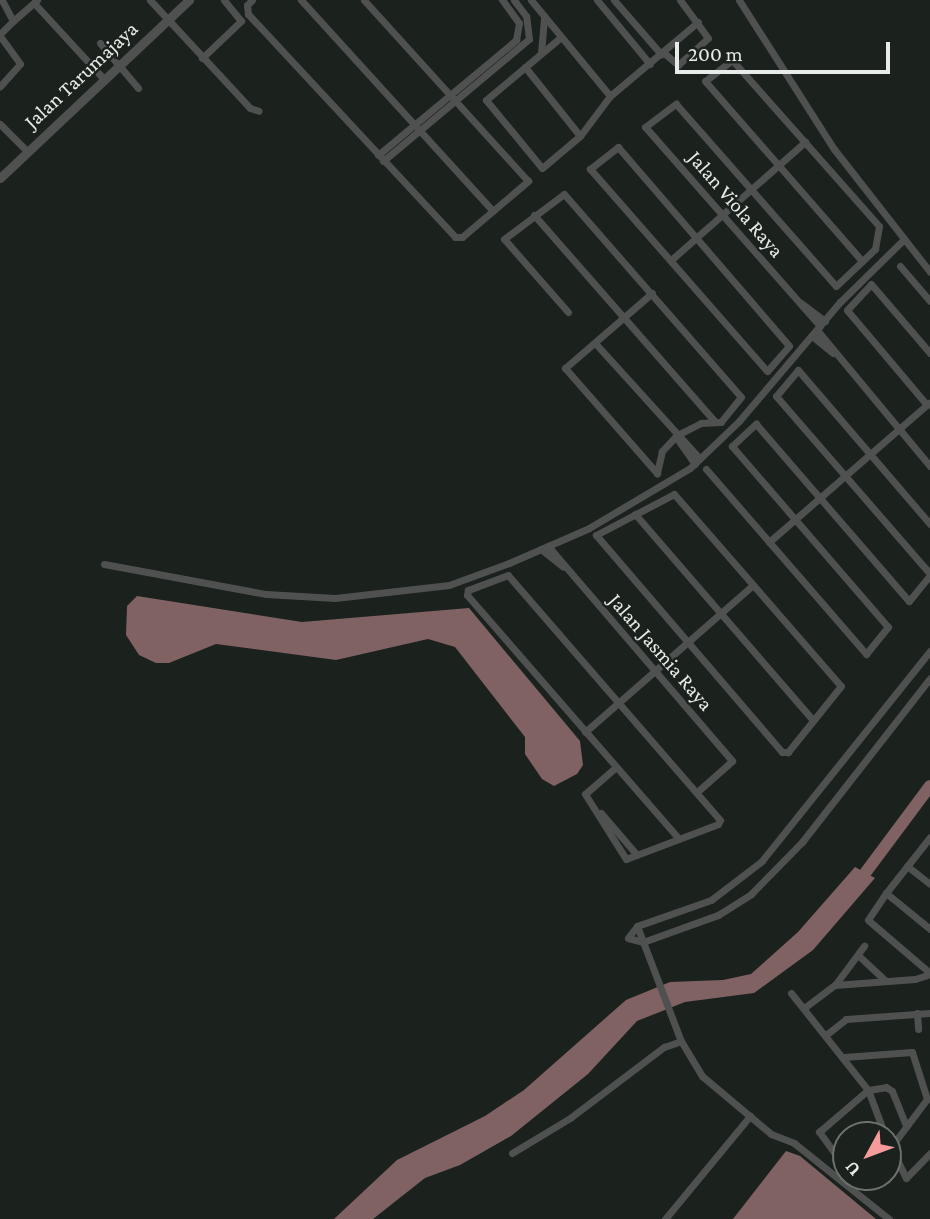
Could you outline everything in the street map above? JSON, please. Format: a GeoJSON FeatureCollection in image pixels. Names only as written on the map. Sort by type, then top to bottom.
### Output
{"type":"FeatureCollection","features":[{"type":"Feature","properties":{"kind":"street"},"geometry":{"type":"LineString","coordinates":[[2,0],[12,21]]}},
{"type":"Feature","properties":{"kind":"street"},"geometry":{"type":"LineString","coordinates":[[150,0],[250,108],[259,111]]}},
{"type":"Feature","properties":{"kind":"street","name":"Jalan Tarumajaya"},"geometry":{"type":"LineString","coordinates":[[0,177],[25,149],[115,62],[165,17],[189,0]]}},
{"type":"Feature","properties":{"kind":"street"},"geometry":{"type":"LineString","coordinates":[[202,58],[241,21],[224,0]]}},
{"type":"Feature","properties":{"kind":"street"},"geometry":{"type":"LineString","coordinates":[[252,0],[247,5],[248,13],[455,237],[462,237],[528,181],[364,0]]}},
{"type":"Feature","properties":{"kind":"street"},"geometry":{"type":"LineString","coordinates":[[301,0],[493,211]]}},
{"type":"Feature","properties":{"kind":"street"},"geometry":{"type":"LineString","coordinates":[[454,97],[520,33],[519,23],[502,0]]}},
{"type":"Feature","properties":{"kind":"street"},"geometry":{"type":"LineString","coordinates":[[381,158],[529,39],[527,16],[514,0]]}},
{"type":"Feature","properties":{"kind":"street"},"geometry":{"type":"LineString","coordinates":[[531,0],[610,96]]}},
{"type":"Feature","properties":{"kind":"street"},"geometry":{"type":"LineString","coordinates":[[597,0],[650,64]]}},
{"type":"Feature","properties":{"kind":"street"},"geometry":{"type":"LineString","coordinates":[[614,0],[662,53],[674,64],[682,64],[708,38],[680,0]]}},
{"type":"Feature","properties":{"kind":"street"},"geometry":{"type":"LineString","coordinates":[[739,0],[834,149],[930,272]]}},
{"type":"Feature","properties":{"kind":"street"},"geometry":{"type":"LineString","coordinates":[[0,86],[20,64],[0,35],[36,1],[101,76]]}},
{"type":"Feature","properties":{"kind":"street"},"geometry":{"type":"LineString","coordinates":[[541,54],[544,15]]}},
{"type":"Feature","properties":{"kind":"street"},"geometry":{"type":"LineString","coordinates":[[561,37],[486,103],[542,168],[580,136],[610,96],[698,22]]}},
{"type":"Feature","properties":{"kind":"street"},"geometry":{"type":"LineString","coordinates":[[100,43],[138,88]]}},
{"type":"Feature","properties":{"kind":"street"},"geometry":{"type":"LineString","coordinates":[[751,190],[836,286],[875,249],[881,232],[732,60],[705,81],[862,261]]}},
{"type":"Feature","properties":{"kind":"street"},"geometry":{"type":"LineString","coordinates":[[524,67],[580,136]]}},
{"type":"Feature","properties":{"kind":"street","name":"Jalan Viola Raya"},"geometry":{"type":"LineString","coordinates":[[751,190],[676,104],[645,127],[801,303],[833,354],[930,466]]}},
{"type":"Feature","properties":{"kind":"street"},"geometry":{"type":"LineString","coordinates":[[0,124],[25,149]]}},
{"type":"Feature","properties":{"kind":"street"},"geometry":{"type":"LineString","coordinates":[[671,260],[805,142]]}},
{"type":"Feature","properties":{"kind":"street"},"geometry":{"type":"LineString","coordinates":[[618,147],[696,238],[789,346],[767,371],[590,169],[618,147]]}},
{"type":"Feature","properties":{"kind":"street"},"geometry":{"type":"LineString","coordinates":[[568,312],[504,239],[558,195],[568,196],[739,390],[740,402],[715,422],[701,423],[676,436],[663,451],[657,473],[565,368],[652,293]]}},
{"type":"Feature","properties":{"kind":"street"},"geometry":{"type":"LineString","coordinates":[[534,215],[715,422]]}},
{"type":"Feature","properties":{"kind":"street"},"geometry":{"type":"LineString","coordinates":[[104,564],[266,594],[335,598],[449,585],[545,547],[646,497],[697,461],[739,421],[819,328],[904,239]]}},
{"type":"Feature","properties":{"kind":"street"},"geometry":{"type":"LineString","coordinates":[[900,266],[930,301]]}},
{"type":"Feature","properties":{"kind":"street"},"geometry":{"type":"LineString","coordinates":[[769,542],[929,404],[847,310],[871,284],[930,353]]}},
{"type":"Feature","properties":{"kind":"street"},"geometry":{"type":"LineString","coordinates":[[595,343],[697,461]]}},
{"type":"Feature","properties":{"kind":"street"},"geometry":{"type":"LineString","coordinates":[[706,469],[866,654],[888,628],[732,446],[756,425],[909,601],[930,575],[776,396],[798,370],[930,524]]}},
{"type":"Feature","properties":{"kind":"street"},"geometry":{"type":"LineString","coordinates":[[674,494],[841,685],[788,752],[782,752],[596,535],[635,514],[674,494]]}},
{"type":"Feature","properties":{"kind":"street"},"geometry":{"type":"LineString","coordinates":[[635,514],[813,720]]}},
{"type":"Feature","properties":{"kind":"street","name":"Jalan Jasmia Raya"},"geometry":{"type":"LineString","coordinates":[[545,547],[732,761],[698,791]]}},
{"type":"Feature","properties":{"kind":"street"},"geometry":{"type":"LineString","coordinates":[[585,794],[626,859],[637,855],[679,839],[718,824],[719,816],[698,791],[508,575],[468,590],[467,595],[679,839]]}},
{"type":"Feature","properties":{"kind":"street"},"geometry":{"type":"LineString","coordinates":[[586,732],[753,585]]}},
{"type":"Feature","properties":{"kind":"street"},"geometry":{"type":"LineString","coordinates":[[930,651],[762,861],[711,900],[637,926],[628,939],[643,942],[718,915],[766,880],[930,678]]}},
{"type":"Feature","properties":{"kind":"street"},"geometry":{"type":"LineString","coordinates":[[585,794],[616,767]]}},
{"type":"Feature","properties":{"kind":"street"},"geometry":{"type":"LineString","coordinates":[[585,794],[637,855]]}},
{"type":"Feature","properties":{"kind":"street"},"geometry":{"type":"LineString","coordinates":[[929,835],[868,922],[930,973]]}},
{"type":"Feature","properties":{"kind":"street"},"geometry":{"type":"LineString","coordinates":[[907,866],[930,884]]}},
{"type":"Feature","properties":{"kind":"street"},"geometry":{"type":"LineString","coordinates":[[886,893],[930,929]]}},
{"type":"Feature","properties":{"kind":"street"},"geometry":{"type":"LineString","coordinates":[[637,926],[681,1041],[702,1076],[771,1134],[794,1143],[889,1219]]}},
{"type":"Feature","properties":{"kind":"street"},"geometry":{"type":"LineString","coordinates":[[804,1008],[835,985],[864,946]]}},
{"type":"Feature","properties":{"kind":"street"},"geometry":{"type":"LineString","coordinates":[[859,956],[885,981]]}},
{"type":"Feature","properties":{"kind":"street"},"geometry":{"type":"LineString","coordinates":[[835,985],[885,981],[930,973]]}},
{"type":"Feature","properties":{"kind":"street"},"geometry":{"type":"LineString","coordinates":[[792,993],[827,1034],[868,1090],[879,1121]]}},
{"type":"Feature","properties":{"kind":"street"},"geometry":{"type":"LineString","coordinates":[[917,1013],[918,1029]]}},
{"type":"Feature","properties":{"kind":"street"},"geometry":{"type":"LineString","coordinates":[[827,1034],[846,1019],[930,1013]]}},
{"type":"Feature","properties":{"kind":"street"},"geometry":{"type":"LineString","coordinates":[[512,1153],[570,1118],[664,1047],[681,1041]]}},
{"type":"Feature","properties":{"kind":"street"},"geometry":{"type":"LineString","coordinates":[[844,1057],[912,1052],[927,1096],[902,1130]]}},
{"type":"Feature","properties":{"kind":"street"},"geometry":{"type":"LineString","coordinates":[[832,1150],[819,1132],[868,1090],[889,1089],[906,1126]]}},
{"type":"Feature","properties":{"kind":"street"},"geometry":{"type":"LineString","coordinates":[[665,1219],[750,1116]]}},
{"type":"Feature","properties":{"kind":"street"},"geometry":{"type":"LineString","coordinates":[[902,1173],[904,1177],[909,1177],[930,1153]]}},
{"type":"Feature","properties":{"kind":"shaded area"},"geometry":{"type":"Polygon","coordinates":[[[137,596],[302,622],[469,608],[580,741],[583,765],[577,774],[554,786],[542,779],[525,754],[525,737],[455,647],[428,639],[336,660],[216,644],[169,663],[156,663],[139,655],[126,635],[127,606],[137,596]]]}},
{"type":"Feature","properties":{"kind":"shaded area"},"geometry":{"type":"Polygon","coordinates":[[[855,867],[875,878],[813,950],[754,993],[685,1002],[637,1021],[588,1074],[511,1136],[460,1165],[425,1178],[373,1219],[334,1219],[397,1160],[485,1116],[524,1090],[626,1000],[670,982],[723,980],[751,974],[798,932],[855,867]]]}},
{"type":"Feature","properties":{"kind":"shaded area"},"geometry":{"type":"Polygon","coordinates":[[[786,1151],[800,1156],[832,1183],[832,1191],[842,1191],[876,1219],[733,1219],[786,1151]]]}},
{"type":"Feature","properties":{"kind":"waterway"},"geometry":{"type":"LineString","coordinates":[[857,884],[930,786]]}}]}
